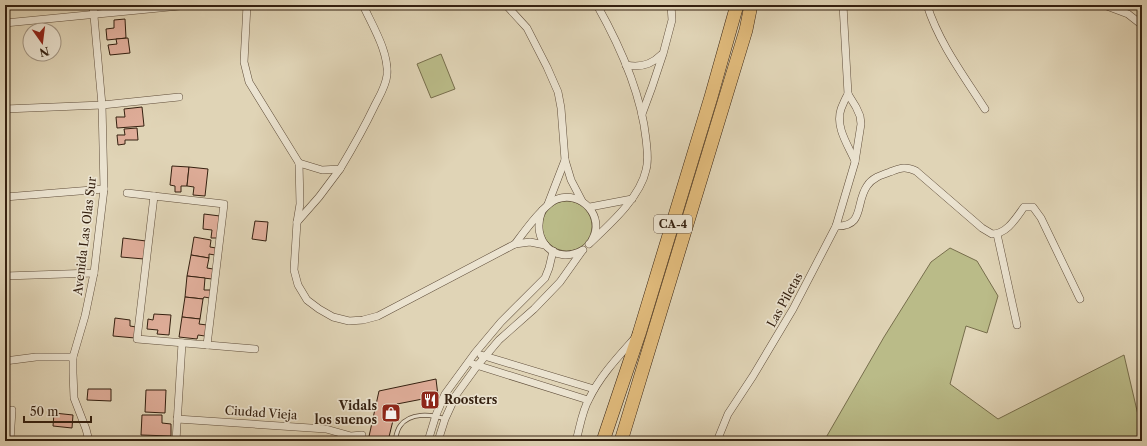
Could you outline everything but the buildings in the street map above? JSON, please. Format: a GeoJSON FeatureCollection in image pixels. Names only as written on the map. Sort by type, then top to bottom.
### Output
{"type":"FeatureCollection","features":[{"type":"Feature","properties":{"kind":"highway","name":"CA-4"},"geometry":{"type":"LineString","coordinates":[[603,441],[639,334],[711,97],[737,5]]}},
{"type":"Feature","properties":{"kind":"highway","name":"CA-4"},"geometry":{"type":"LineString","coordinates":[[621,441],[746,30],[751,5]]}},
{"type":"Feature","properties":{"kind":"street","name":"Avenida Las Olas Sur"},"geometry":{"type":"LineString","coordinates":[[89,441],[74,398],[73,358],[86,316],[94,273],[104,189],[102,105],[93,5]]}},
{"type":"Feature","properties":{"kind":"street"},"geometry":{"type":"LineString","coordinates":[[5,23],[190,5]]}},
{"type":"Feature","properties":{"kind":"street"},"geometry":{"type":"LineString","coordinates":[[247,5],[244,62],[249,82],[299,163],[300,204],[297,222],[294,270],[298,285],[307,300],[333,317],[348,321],[363,320],[378,316],[515,244],[530,242],[545,245]]}},
{"type":"Feature","properties":{"kind":"street"},"geometry":{"type":"LineString","coordinates":[[297,222],[319,197],[340,169],[359,139],[383,89],[387,75],[384,57],[380,42],[363,5]]}},
{"type":"Feature","properties":{"kind":"street"},"geometry":{"type":"LineString","coordinates":[[506,5],[527,28],[558,92],[561,108],[565,160],[571,180],[582,201]]}},
{"type":"Feature","properties":{"kind":"street"},"geometry":{"type":"LineString","coordinates":[[438,441],[445,419],[456,395],[477,366],[499,340],[534,309],[560,282],[582,251],[617,217],[632,199],[644,176],[648,157],[642,114],[626,65],[608,25],[597,5]]}},
{"type":"Feature","properties":{"kind":"street"},"geometry":{"type":"LineString","coordinates":[[642,114],[663,54],[672,20],[671,5]]}},
{"type":"Feature","properties":{"kind":"street","name":"Las Piletas"},"geometry":{"type":"LineString","coordinates":[[843,5],[848,94],[841,110],[839,121],[855,162]]}},
{"type":"Feature","properties":{"kind":"street"},"geometry":{"type":"LineString","coordinates":[[927,5],[931,19],[946,47],[985,109]]}},
{"type":"Feature","properties":{"kind":"street"},"geometry":{"type":"LineString","coordinates":[[1104,5],[1128,14],[1142,25]]}},
{"type":"Feature","properties":{"kind":"street"},"geometry":{"type":"LineString","coordinates":[[626,65],[636,67],[646,65],[655,62],[663,54]]}},
{"type":"Feature","properties":{"kind":"street","name":"Las Piletas"},"geometry":{"type":"LineString","coordinates":[[717,441],[728,414],[753,376],[793,309],[836,226],[855,162],[861,124],[860,116],[848,94]]}},
{"type":"Feature","properties":{"kind":"street"},"geometry":{"type":"LineString","coordinates":[[5,109],[102,105],[179,97]]}},
{"type":"Feature","properties":{"kind":"street"},"geometry":{"type":"LineString","coordinates":[[548,204],[565,160]]}},
{"type":"Feature","properties":{"kind":"street"},"geometry":{"type":"LineString","coordinates":[[299,163],[322,170],[340,169]]}},
{"type":"Feature","properties":{"kind":"street"},"geometry":{"type":"LineString","coordinates":[[836,226],[850,224],[855,220],[867,186],[877,177],[898,169],[908,168],[916,171],[982,228],[992,234],[997,234],[1007,228],[1024,207],[1033,207],[1041,218],[1080,299]]}},
{"type":"Feature","properties":{"kind":"street"},"geometry":{"type":"LineString","coordinates":[[5,198],[104,189]]}},
{"type":"Feature","properties":{"kind":"street"},"geometry":{"type":"LineString","coordinates":[[127,192],[224,204],[207,345]]}},
{"type":"Feature","properties":{"kind":"street"},"geometry":{"type":"LineString","coordinates":[[154,196],[137,339],[255,349]]}},
{"type":"Feature","properties":{"kind":"street"},"geometry":{"type":"LineString","coordinates":[[515,244],[548,204],[556,199],[565,197],[582,201],[590,207],[595,216],[595,236],[590,244]]}},
{"type":"Feature","properties":{"kind":"street"},"geometry":{"type":"LineString","coordinates":[[590,207],[632,199]]}},
{"type":"Feature","properties":{"kind":"street"},"geometry":{"type":"LineString","coordinates":[[542,211],[538,228],[540,237],[545,245],[553,251],[562,254],[572,254],[582,251]]}},
{"type":"Feature","properties":{"kind":"street"},"geometry":{"type":"LineString","coordinates":[[997,234],[1017,325]]}},
{"type":"Feature","properties":{"kind":"street"},"geometry":{"type":"LineString","coordinates":[[428,441],[445,394],[475,353],[501,322],[545,278],[553,251]]}},
{"type":"Feature","properties":{"kind":"street"},"geometry":{"type":"LineString","coordinates":[[5,276],[94,273]]}},
{"type":"Feature","properties":{"kind":"street"},"geometry":{"type":"LineString","coordinates":[[576,441],[588,400],[594,389],[612,364],[639,334]]}},
{"type":"Feature","properties":{"kind":"street"},"geometry":{"type":"LineString","coordinates":[[176,441],[182,343]]}},
{"type":"Feature","properties":{"kind":"street"},"geometry":{"type":"LineString","coordinates":[[475,353],[594,389]]}},
{"type":"Feature","properties":{"kind":"street"},"geometry":{"type":"LineString","coordinates":[[5,361],[36,357],[73,358]]}},
{"type":"Feature","properties":{"kind":"street"},"geometry":{"type":"LineString","coordinates":[[468,362],[588,400]]}},
{"type":"Feature","properties":{"kind":"street"},"geometry":{"type":"LineString","coordinates":[[10,441],[12,410]]}},
{"type":"Feature","properties":{"kind":"street","name":"Ciudad Vieja"},"geometry":{"type":"LineString","coordinates":[[177,419],[326,429],[341,437],[362,435]]}},
{"type":"Feature","properties":{"kind":"lane"},"geometry":{"type":"LineString","coordinates":[[395,441],[400,425],[412,417],[428,414],[445,419]]}},
{"type":"Feature","properties":{"kind":"green space"},"geometry":{"type":"Polygon","coordinates":[[[441,54],[455,89],[431,98],[417,64],[441,54]]]}},
{"type":"Feature","properties":{"kind":"green space"},"geometry":{"type":"Polygon","coordinates":[[[567,201],[576,203],[587,212],[592,226],[590,235],[581,246],[567,251],[558,249],[547,240],[542,226],[544,217],[553,206],[567,201]]]}},
{"type":"Feature","properties":{"kind":"green space"},"geometry":{"type":"Polygon","coordinates":[[[950,248],[977,261],[998,296],[987,333],[966,326],[950,384],[998,419],[1124,355],[1142,432],[1142,441],[824,441],[884,337],[931,262],[950,248]]]}},
{"type":"Feature","properties":{"kind":"place","name":"Roosters"},"geometry":{"type":"Point","coordinates":[430,400]}},
{"type":"Feature","properties":{"kind":"place","name":"Vidals los suenos"},"geometry":{"type":"Point","coordinates":[391,413]}}]}
